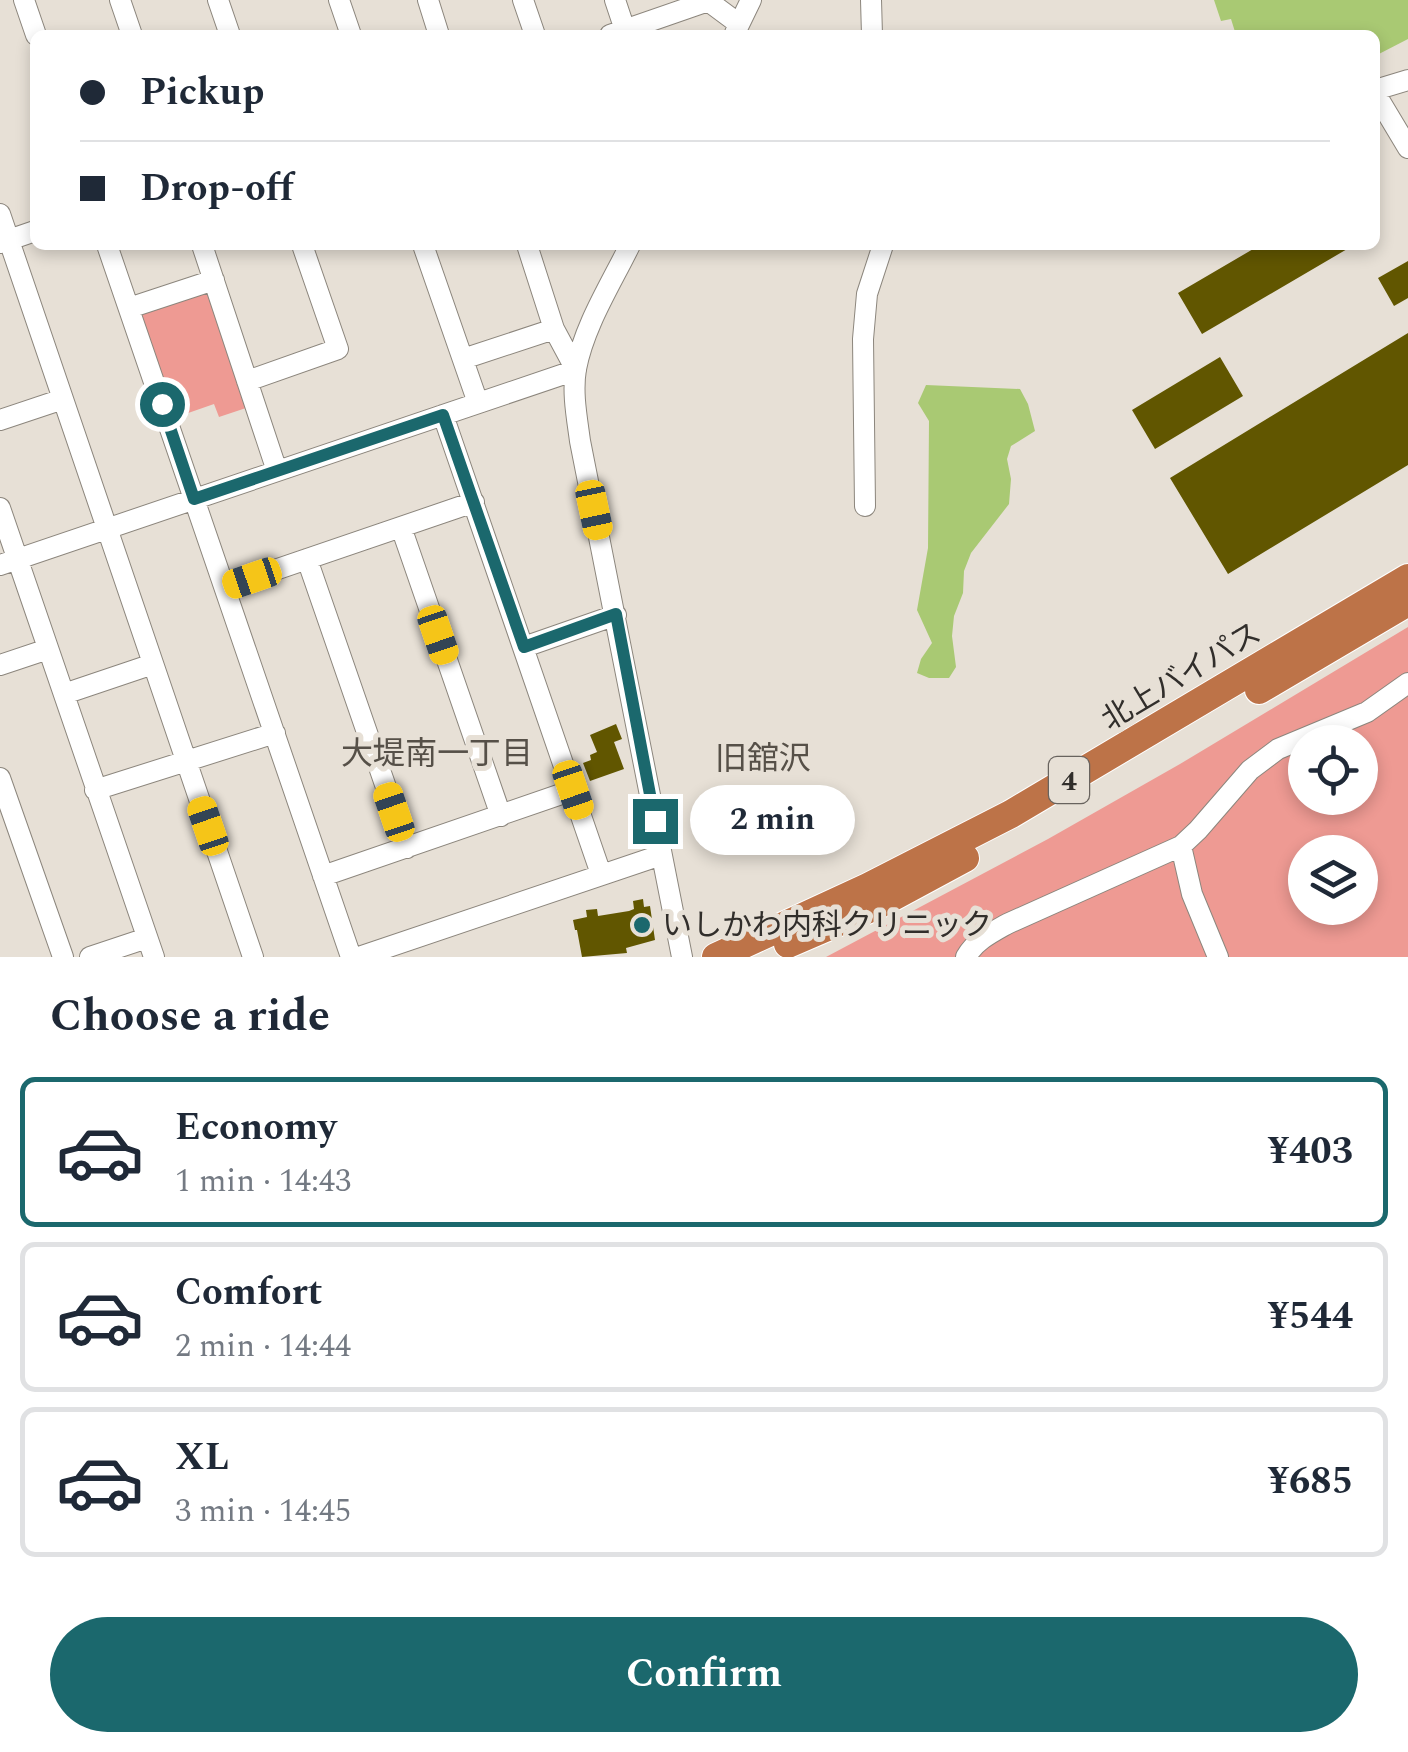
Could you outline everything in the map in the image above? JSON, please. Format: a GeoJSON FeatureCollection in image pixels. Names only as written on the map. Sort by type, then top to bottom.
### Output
{"type":"FeatureCollection","features":[{"type":"Feature","properties":{"kind":"highway","name":"北上バイパス"},"geometry":{"type":"LineString","coordinates":[[716,957],[868,887],[1011,814],[1408,578]]}},
{"type":"Feature","properties":{"kind":"highway","name":"北上バイパス"},"geometry":{"type":"LineString","coordinates":[[762,957],[876,906],[1019,829],[1408,602]]}},
{"type":"Feature","properties":{"kind":"street"},"geometry":{"type":"LineString","coordinates":[[24,0],[34,30]]}},
{"type":"Feature","properties":{"kind":"street"},"geometry":{"type":"LineString","coordinates":[[120,0],[130,30]]}},
{"type":"Feature","properties":{"kind":"street"},"geometry":{"type":"LineString","coordinates":[[218,0],[228,30]]}},
{"type":"Feature","properties":{"kind":"street"},"geometry":{"type":"LineString","coordinates":[[339,0],[349,30]]}},
{"type":"Feature","properties":{"kind":"street"},"geometry":{"type":"LineString","coordinates":[[428,0],[437,30]]}},
{"type":"Feature","properties":{"kind":"street"},"geometry":{"type":"LineString","coordinates":[[523,0],[533,30]]}},
{"type":"Feature","properties":{"kind":"street"},"geometry":{"type":"LineString","coordinates":[[615,0],[617,30]]}},
{"type":"Feature","properties":{"kind":"street"},"geometry":{"type":"LineString","coordinates":[[623,30],[707,0],[736,30],[751,0]]}},
{"type":"Feature","properties":{"kind":"street"},"geometry":{"type":"LineString","coordinates":[[870,0],[872,30]]}},
{"type":"Feature","properties":{"kind":"street"},"geometry":{"type":"LineString","coordinates":[[1380,90],[1408,80]]}},
{"type":"Feature","properties":{"kind":"street"},"geometry":{"type":"LineString","coordinates":[[1380,100],[1408,148]]}},
{"type":"Feature","properties":{"kind":"street"},"geometry":{"type":"LineString","coordinates":[[0,214],[4,242],[63,398],[253,957]]}},
{"type":"Feature","properties":{"kind":"street"},"geometry":{"type":"LineString","coordinates":[[4,242],[30,233]]}},
{"type":"Feature","properties":{"kind":"street"},"geometry":{"type":"LineString","coordinates":[[110,250],[323,876],[355,957],[661,855]]}},
{"type":"Feature","properties":{"kind":"street"},"geometry":{"type":"LineString","coordinates":[[204,250],[277,471]]}},
{"type":"Feature","properties":{"kind":"street"},"geometry":{"type":"LineString","coordinates":[[247,381],[338,350],[304,250]]}},
{"type":"Feature","properties":{"kind":"street"},"geometry":{"type":"LineString","coordinates":[[426,250],[478,403]]}},
{"type":"Feature","properties":{"kind":"street"},"geometry":{"type":"LineString","coordinates":[[530,250],[554,329],[576,370]]}},
{"type":"Feature","properties":{"kind":"street"},"geometry":{"type":"LineString","coordinates":[[628,250],[590,327],[576,370],[575,403],[682,957]]}},
{"type":"Feature","properties":{"kind":"street"},"geometry":{"type":"LineString","coordinates":[[865,506],[863,339],[867,294],[881,250]]}},
{"type":"Feature","properties":{"kind":"street"},"geometry":{"type":"LineString","coordinates":[[129,308],[214,280]]}},
{"type":"Feature","properties":{"kind":"street"},"geometry":{"type":"LineString","coordinates":[[463,358],[554,329]]}},
{"type":"Feature","properties":{"kind":"street"},"geometry":{"type":"LineString","coordinates":[[9,562],[576,370]]}},
{"type":"Feature","properties":{"kind":"street"},"geometry":{"type":"LineString","coordinates":[[0,420],[63,398]]}},
{"type":"Feature","properties":{"kind":"street"},"geometry":{"type":"LineString","coordinates":[[443,415],[602,874]]}},
{"type":"Feature","properties":{"kind":"street"},"geometry":{"type":"LineString","coordinates":[[225,587],[474,502]]}},
{"type":"Feature","properties":{"kind":"street"},"geometry":{"type":"LineString","coordinates":[[0,508],[9,562],[48,649],[150,947],[90,957]]}},
{"type":"Feature","properties":{"kind":"street"},"geometry":{"type":"LineString","coordinates":[[401,527],[500,816]]}},
{"type":"Feature","properties":{"kind":"street"},"geometry":{"type":"LineString","coordinates":[[307,558],[407,848]]}},
{"type":"Feature","properties":{"kind":"street"},"geometry":{"type":"LineString","coordinates":[[524,647],[616,614]]}},
{"type":"Feature","properties":{"kind":"street"},"geometry":{"type":"LineString","coordinates":[[0,665],[48,649]]}},
{"type":"Feature","properties":{"kind":"street"},"geometry":{"type":"LineString","coordinates":[[64,694],[153,664]]}},
{"type":"Feature","properties":{"kind":"street"},"geometry":{"type":"LineString","coordinates":[[966,957],[986,936],[1007,924],[1181,846],[1250,770],[1278,749],[1367,712],[1408,682]]}},
{"type":"Feature","properties":{"kind":"street"},"geometry":{"type":"LineString","coordinates":[[95,790],[274,733]]}},
{"type":"Feature","properties":{"kind":"street"},"geometry":{"type":"LineString","coordinates":[[0,778],[63,957]]}},
{"type":"Feature","properties":{"kind":"street"},"geometry":{"type":"LineString","coordinates":[[323,876],[573,790]]}},
{"type":"Feature","properties":{"kind":"street"},"geometry":{"type":"LineString","coordinates":[[1181,846],[1192,894],[1218,957]]}},
{"type":"Feature","properties":{"kind":"shaded area"},"geometry":{"type":"Polygon","coordinates":[[[1214,0],[1408,0],[1408,39],[1380,53],[1380,30],[1234,30],[1231,19],[1221,21],[1214,0]]]}},
{"type":"Feature","properties":{"kind":"shaded area"},"geometry":{"type":"Polygon","coordinates":[[[210,291],[249,407],[219,417],[214,404],[171,419],[136,317],[142,309],[210,291]]]}},
{"type":"Feature","properties":{"kind":"shaded area"},"geometry":{"type":"Polygon","coordinates":[[[926,385],[1020,389],[1035,431],[1011,446],[1007,459],[1011,479],[1009,504],[971,553],[964,571],[963,593],[954,616],[952,636],[956,667],[949,678],[929,678],[917,673],[932,643],[917,610],[928,548],[929,421],[918,403],[926,385]]]}},
{"type":"Feature","properties":{"kind":"shaded area"},"geometry":{"type":"Polygon","coordinates":[[[1408,627],[1408,957],[826,957],[1048,839],[1408,627]]]}},
{"type":"Feature","properties":{"kind":"building"},"geometry":{"type":"Polygon","coordinates":[[[1251,250],[1345,250],[1202,334],[1178,293],[1251,250]]]}},
{"type":"Feature","properties":{"kind":"building"},"geometry":{"type":"Polygon","coordinates":[[[1408,261],[1408,298],[1394,306],[1378,278],[1408,261]]]}},
{"type":"Feature","properties":{"kind":"building"},"geometry":{"type":"Polygon","coordinates":[[[1408,333],[1408,465],[1228,574],[1170,478],[1408,333]]]}},
{"type":"Feature","properties":{"kind":"building"},"geometry":{"type":"Polygon","coordinates":[[[1220,357],[1243,396],[1155,449],[1132,410],[1220,357]]]}},
{"type":"Feature","properties":{"kind":"building"},"geometry":{"type":"Polygon","coordinates":[[[616,724],[622,739],[614,742],[624,769],[590,781],[583,763],[597,752],[590,735],[616,724]]]}},
{"type":"Feature","properties":{"kind":"building"},"geometry":{"type":"Polygon","coordinates":[[[643,899],[644,907],[650,906],[655,940],[626,948],[627,953],[582,957],[573,920],[587,917],[586,910],[597,909],[598,916],[629,911],[634,909],[633,901],[643,899]]]}},
{"type":"Feature","properties":{"kind":"place","name":"いしかわ内科クリニック"},"geometry":{"type":"Point","coordinates":[642,925]}},
{"type":"Feature","properties":{"kind":"district","name":"大堤南一丁目"},"geometry":{"type":"Point","coordinates":[437,753]}},
{"type":"Feature","properties":{"kind":"district","name":"旧舘沢"},"geometry":{"type":"Point","coordinates":[763,758]}},
{"type":"Feature","properties":{"kind":"route"},"geometry":{"type":"LineString","coordinates":[[162,404],[194,499],[443,415],[524,647],[616,614],[655,821]]}}]}
